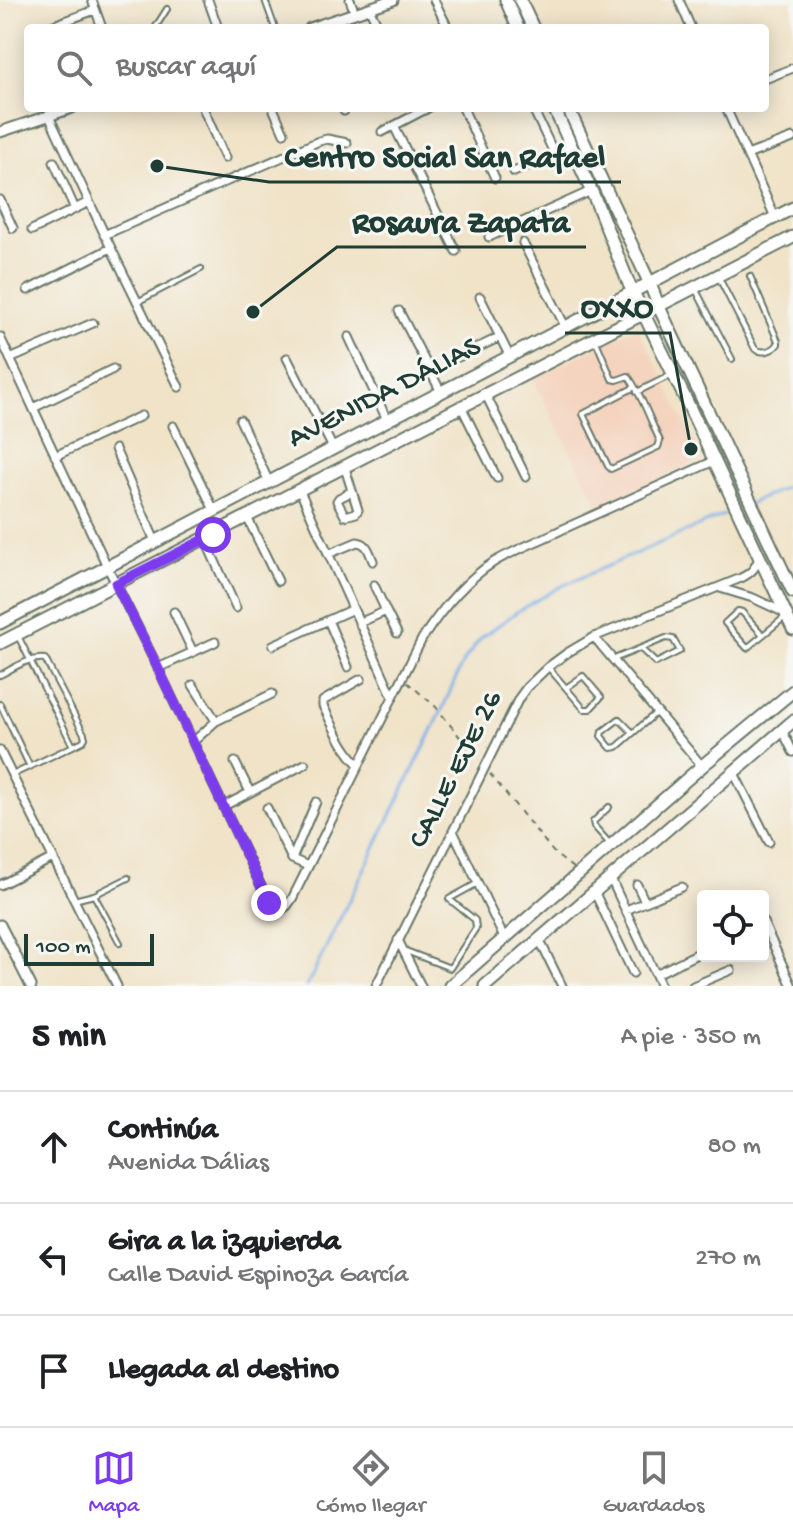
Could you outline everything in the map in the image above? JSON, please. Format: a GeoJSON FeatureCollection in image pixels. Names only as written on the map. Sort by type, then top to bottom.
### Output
{"type":"FeatureCollection","features":[{"type":"Feature","properties":{"kind":"main road"},"geometry":{"type":"LineString","coordinates":[[506,0],[516,24]]}},
{"type":"Feature","properties":{"kind":"main road"},"geometry":{"type":"LineString","coordinates":[[520,0],[531,24]]}},
{"type":"Feature","properties":{"kind":"main road"},"geometry":{"type":"LineString","coordinates":[[556,112],[634,293],[793,629]]}},
{"type":"Feature","properties":{"kind":"main road"},"geometry":{"type":"LineString","coordinates":[[573,112],[659,307],[793,592]]}},
{"type":"Feature","properties":{"kind":"main road","name":"AVENIDA DÁLIAS"},"geometry":{"type":"LineString","coordinates":[[0,623],[793,208]]}},
{"type":"Feature","properties":{"kind":"main road","name":"AVENIDA DÁLIAS"},"geometry":{"type":"LineString","coordinates":[[0,643],[793,237]]}},
{"type":"Feature","properties":{"kind":"main road"},"geometry":{"type":"LineString","coordinates":[[530,346],[540,367]]}},
{"type":"Feature","properties":{"kind":"main road"},"geometry":{"type":"LineString","coordinates":[[687,402],[701,395]]}},
{"type":"Feature","properties":{"kind":"main road"},"geometry":{"type":"LineString","coordinates":[[375,426],[385,447]]}},
{"type":"Feature","properties":{"kind":"main road"},"geometry":{"type":"LineString","coordinates":[[208,513],[209,537]]}},
{"type":"Feature","properties":{"kind":"main road"},"geometry":{"type":"LineString","coordinates":[[450,986],[702,766],[793,691]]}},
{"type":"Feature","properties":{"kind":"main road"},"geometry":{"type":"LineString","coordinates":[[486,986],[793,721]]}},
{"type":"Feature","properties":{"kind":"street"},"geometry":{"type":"LineString","coordinates":[[92,0],[100,24]]}},
{"type":"Feature","properties":{"kind":"street"},"geometry":{"type":"LineString","coordinates":[[208,0],[217,24]]}},
{"type":"Feature","properties":{"kind":"street"},"geometry":{"type":"LineString","coordinates":[[350,0],[355,13]]}},
{"type":"Feature","properties":{"kind":"street"},"geometry":{"type":"LineString","coordinates":[[322,24],[393,0]]}},
{"type":"Feature","properties":{"kind":"street"},"geometry":{"type":"LineString","coordinates":[[434,0],[446,24]]}},
{"type":"Feature","properties":{"kind":"street"},"geometry":{"type":"LineString","coordinates":[[679,0],[689,24]]}},
{"type":"Feature","properties":{"kind":"street"},"geometry":{"type":"LineString","coordinates":[[369,8],[377,24]]}},
{"type":"Feature","properties":{"kind":"street"},"geometry":{"type":"LineString","coordinates":[[57,24],[95,10]]}},
{"type":"Feature","properties":{"kind":"street"},"geometry":{"type":"LineString","coordinates":[[769,77],[793,68]]}},
{"type":"Feature","properties":{"kind":"street"},"geometry":{"type":"LineString","coordinates":[[0,132],[60,112]]}},
{"type":"Feature","properties":{"kind":"street"},"geometry":{"type":"LineString","coordinates":[[205,112],[225,158]]}},
{"type":"Feature","properties":{"kind":"street"},"geometry":{"type":"LineString","coordinates":[[275,112],[284,133]]}},
{"type":"Feature","properties":{"kind":"street"},"geometry":{"type":"LineString","coordinates":[[382,132],[420,112]]}},
{"type":"Feature","properties":{"kind":"street"},"geometry":{"type":"LineString","coordinates":[[465,112],[495,178]]}},
{"type":"Feature","properties":{"kind":"street"},"geometry":{"type":"LineString","coordinates":[[728,112],[775,217]]}},
{"type":"Feature","properties":{"kind":"street"},"geometry":{"type":"LineString","coordinates":[[535,113],[554,153]]}},
{"type":"Feature","properties":{"kind":"street"},"geometry":{"type":"LineString","coordinates":[[49,116],[179,387]]}},
{"type":"Feature","properties":{"kind":"street"},"geometry":{"type":"LineString","coordinates":[[394,126],[456,251]]}},
{"type":"Feature","properties":{"kind":"street"},"geometry":{"type":"LineString","coordinates":[[747,155],[793,138]]}},
{"type":"Feature","properties":{"kind":"street"},"geometry":{"type":"LineString","coordinates":[[104,235],[319,141],[347,143]]}},
{"type":"Feature","properties":{"kind":"street"},"geometry":{"type":"LineString","coordinates":[[514,172],[571,145]]}},
{"type":"Feature","properties":{"kind":"street"},"geometry":{"type":"LineString","coordinates":[[54,162],[75,209]]}},
{"type":"Feature","properties":{"kind":"street"},"geometry":{"type":"LineString","coordinates":[[489,237],[591,191]]}},
{"type":"Feature","properties":{"kind":"street"},"geometry":{"type":"LineString","coordinates":[[0,200],[13,228]]}},
{"type":"Feature","properties":{"kind":"street"},"geometry":{"type":"LineString","coordinates":[[32,230],[89,202]]}},
{"type":"Feature","properties":{"kind":"street"},"geometry":{"type":"LineString","coordinates":[[523,243],[566,328]]}},
{"type":"Feature","properties":{"kind":"street"},"geometry":{"type":"LineString","coordinates":[[28,290],[111,248]]}},
{"type":"Feature","properties":{"kind":"street"},"geometry":{"type":"LineString","coordinates":[[480,297],[510,357]]}},
{"type":"Feature","properties":{"kind":"street"},"geometry":{"type":"LineString","coordinates":[[399,311],[441,392]]}},
{"type":"Feature","properties":{"kind":"street"},"geometry":{"type":"LineString","coordinates":[[10,359],[93,323]]}},
{"type":"Feature","properties":{"kind":"street"},"geometry":{"type":"LineString","coordinates":[[0,337],[269,903],[280,911],[292,899],[422,639],[438,616],[474,577],[495,562],[714,461]]}},
{"type":"Feature","properties":{"kind":"street"},"geometry":{"type":"LineString","coordinates":[[349,337],[387,420]]}},
{"type":"Feature","properties":{"kind":"street"},"geometry":{"type":"LineString","coordinates":[[458,357],[500,337]]}},
{"type":"Feature","properties":{"kind":"street"},"geometry":{"type":"LineString","coordinates":[[287,358],[333,448]]}},
{"type":"Feature","properties":{"kind":"street"},"geometry":{"type":"LineString","coordinates":[[33,408],[113,369]]}},
{"type":"Feature","properties":{"kind":"street"},"geometry":{"type":"LineString","coordinates":[[486,395],[526,477]]}},
{"type":"Feature","properties":{"kind":"street"},"geometry":{"type":"LineString","coordinates":[[462,408],[497,478]]}},
{"type":"Feature","properties":{"kind":"street"},"geometry":{"type":"LineString","coordinates":[[55,456],[141,416]]}},
{"type":"Feature","properties":{"kind":"street"},"geometry":{"type":"LineString","coordinates":[[240,420],[269,482]]}},
{"type":"Feature","properties":{"kind":"street"},"geometry":{"type":"LineString","coordinates":[[173,426],[208,513]]}},
{"type":"Feature","properties":{"kind":"street"},"geometry":{"type":"LineString","coordinates":[[115,449],[155,541]]}},
{"type":"Feature","properties":{"kind":"street"},"geometry":{"type":"LineString","coordinates":[[345,468],[351,492]]}},
{"type":"Feature","properties":{"kind":"street"},"geometry":{"type":"LineString","coordinates":[[300,491],[393,697]]}},
{"type":"Feature","properties":{"kind":"street"},"geometry":{"type":"LineString","coordinates":[[247,517],[278,581]]}},
{"type":"Feature","properties":{"kind":"street"},"geometry":{"type":"LineString","coordinates":[[209,537],[236,608]]}},
{"type":"Feature","properties":{"kind":"street"},"geometry":{"type":"LineString","coordinates":[[328,554],[357,542],[366,545],[373,561]]}},
{"type":"Feature","properties":{"kind":"street","name":"CALLE EJE 26"},"geometry":{"type":"LineString","coordinates":[[376,986],[527,687],[548,667],[594,637],[720,588],[750,573],[759,558]]}},
{"type":"Feature","properties":{"kind":"street"},"geometry":{"type":"LineString","coordinates":[[374,585],[397,633]]}},
{"type":"Feature","properties":{"kind":"street"},"geometry":{"type":"LineString","coordinates":[[720,588],[753,598],[786,614]]}},
{"type":"Feature","properties":{"kind":"street"},"geometry":{"type":"LineString","coordinates":[[273,645],[353,609]]}},
{"type":"Feature","properties":{"kind":"street"},"geometry":{"type":"LineString","coordinates":[[359,623],[386,611]]}},
{"type":"Feature","properties":{"kind":"street"},"geometry":{"type":"LineString","coordinates":[[174,612],[193,652]]}},
{"type":"Feature","properties":{"kind":"street"},"geometry":{"type":"LineString","coordinates":[[328,620],[348,667]]}},
{"type":"Feature","properties":{"kind":"street"},"geometry":{"type":"LineString","coordinates":[[594,637],[702,766]]}},
{"type":"Feature","properties":{"kind":"street"},"geometry":{"type":"LineString","coordinates":[[158,668],[215,642]]}},
{"type":"Feature","properties":{"kind":"street"},"geometry":{"type":"LineString","coordinates":[[358,764],[342,744],[323,701],[361,679]]}},
{"type":"Feature","properties":{"kind":"street"},"geometry":{"type":"LineString","coordinates":[[193,685],[216,721]]}},
{"type":"Feature","properties":{"kind":"street"},"geometry":{"type":"LineString","coordinates":[[193,742],[216,721],[272,694]]}},
{"type":"Feature","properties":{"kind":"street"},"geometry":{"type":"LineString","coordinates":[[782,730],[793,752]]}},
{"type":"Feature","properties":{"kind":"street"},"geometry":{"type":"LineString","coordinates":[[0,751],[117,986]]}},
{"type":"Feature","properties":{"kind":"street"},"geometry":{"type":"LineString","coordinates":[[235,762],[250,792]]}},
{"type":"Feature","properties":{"kind":"street"},"geometry":{"type":"LineString","coordinates":[[224,806],[305,764]]}},
{"type":"Feature","properties":{"kind":"street"},"geometry":{"type":"LineString","coordinates":[[733,771],[769,842]]}},
{"type":"Feature","properties":{"kind":"street"},"geometry":{"type":"LineString","coordinates":[[292,859],[316,802]]}},
{"type":"Feature","properties":{"kind":"street"},"geometry":{"type":"LineString","coordinates":[[267,808],[292,859],[308,866]]}},
{"type":"Feature","properties":{"kind":"street"},"geometry":{"type":"LineString","coordinates":[[453,831],[505,940]]}},
{"type":"Feature","properties":{"kind":"street"},"geometry":{"type":"LineString","coordinates":[[0,885],[53,858]]}},
{"type":"Feature","properties":{"kind":"street"},"geometry":{"type":"LineString","coordinates":[[610,877],[661,986]]}},
{"type":"Feature","properties":{"kind":"street"},"geometry":{"type":"LineString","coordinates":[[637,885],[645,902]]}},
{"type":"Feature","properties":{"kind":"street"},"geometry":{"type":"LineString","coordinates":[[626,910],[682,887]]}},
{"type":"Feature","properties":{"kind":"street"},"geometry":{"type":"LineString","coordinates":[[594,891],[633,973]]}},
{"type":"Feature","properties":{"kind":"street"},"geometry":{"type":"LineString","coordinates":[[0,925],[31,986]]}},
{"type":"Feature","properties":{"kind":"street"},"geometry":{"type":"LineString","coordinates":[[769,935],[792,986]]}},
{"type":"Feature","properties":{"kind":"street"},"geometry":{"type":"LineString","coordinates":[[539,939],[562,986]]}},
{"type":"Feature","properties":{"kind":"street"},"geometry":{"type":"LineString","coordinates":[[398,940],[421,986]]}},
{"type":"Feature","properties":{"kind":"street"},"geometry":{"type":"LineString","coordinates":[[656,974],[697,954]]}},
{"type":"Feature","properties":{"kind":"street"},"geometry":{"type":"LineString","coordinates":[[693,986],[731,970]]}},
{"type":"Feature","properties":{"kind":"lane"},"geometry":{"type":"LineString","coordinates":[[265,0],[274,24]]}},
{"type":"Feature","properties":{"kind":"lane"},"geometry":{"type":"LineString","coordinates":[[158,24],[167,9]]}},
{"type":"Feature","properties":{"kind":"lane"},"geometry":{"type":"LineString","coordinates":[[137,302],[201,269]]}},
{"type":"Feature","properties":{"kind":"lane"},"geometry":{"type":"LineString","coordinates":[[718,276],[755,349],[764,352],[776,347],[778,341],[750,276]]}},
{"type":"Feature","properties":{"kind":"lane"},"geometry":{"type":"LineString","coordinates":[[695,288],[732,359]]}},
{"type":"Feature","properties":{"kind":"lane"},"geometry":{"type":"LineString","coordinates":[[595,338],[612,379],[628,376],[636,389],[660,441],[660,445],[611,469],[583,414],[586,411],[636,389],[673,374]]}},
{"type":"Feature","properties":{"kind":"lane"},"geometry":{"type":"LineString","coordinates":[[763,635],[742,612],[735,613],[725,623],[745,648],[749,647],[763,635],[786,614]]}},
{"type":"Feature","properties":{"kind":"lane"},"geometry":{"type":"LineString","coordinates":[[17,634],[73,746]]}},
{"type":"Feature","properties":{"kind":"lane"},"geometry":{"type":"LineString","coordinates":[[613,660],[641,649],[670,638],[680,651],[656,663],[641,649]]}},
{"type":"Feature","properties":{"kind":"lane"},"geometry":{"type":"LineString","coordinates":[[0,675],[30,660],[41,657],[47,661],[85,738],[12,775]]}},
{"type":"Feature","properties":{"kind":"lane"},"geometry":{"type":"LineString","coordinates":[[548,667],[566,688],[587,710],[601,697],[583,676],[566,688]]}},
{"type":"Feature","properties":{"kind":"lane"},"geometry":{"type":"LineString","coordinates":[[0,704],[30,767]]}},
{"type":"Feature","properties":{"kind":"lane"},"geometry":{"type":"LineString","coordinates":[[633,733],[619,719],[601,736],[614,749],[633,733],[657,712]]}},
{"type":"Feature","properties":{"kind":"lane"},"geometry":{"type":"LineString","coordinates":[[609,807],[593,822],[611,846]]}},
{"type":"Feature","properties":{"kind":"lane"},"geometry":{"type":"LineString","coordinates":[[74,900],[94,895],[128,878]]}},
{"type":"Feature","properties":{"kind":"lane"},"geometry":{"type":"LineString","coordinates":[[403,950],[450,968],[477,924],[449,899],[478,883]]}},
{"type":"Feature","properties":{"kind":"lane"},"geometry":{"type":"LineString","coordinates":[[94,895],[120,943]]}},
{"type":"Feature","properties":{"kind":"path"},"geometry":{"type":"LineString","coordinates":[[402,678],[436,707],[555,854],[580,874]]}},
{"type":"Feature","properties":{"kind":"shaded area"},"geometry":{"type":"Polygon","coordinates":[[[638,327],[703,459],[599,506],[533,379],[638,327]]]}},
{"type":"Feature","properties":{"kind":"waterway"},"geometry":{"type":"LineString","coordinates":[[742,507],[793,484]]}},
{"type":"Feature","properties":{"kind":"waterway"},"geometry":{"type":"LineString","coordinates":[[307,986],[463,662],[481,638],[518,611],[562,586],[735,510]]}},
{"type":"Feature","properties":{"kind":"place","name":"Centro Social San Rafael"},"geometry":{"type":"Point","coordinates":[157,166]}},
{"type":"Feature","properties":{"kind":"place","name":"Rosaura Zapata"},"geometry":{"type":"Point","coordinates":[253,312]}},
{"type":"Feature","properties":{"kind":"place","name":"OXXO"},"geometry":{"type":"Point","coordinates":[691,449]}},
{"type":"Feature","properties":{"kind":"route"},"geometry":{"type":"LineString","coordinates":[[213,535],[116,584],[269,903]]}}]}
